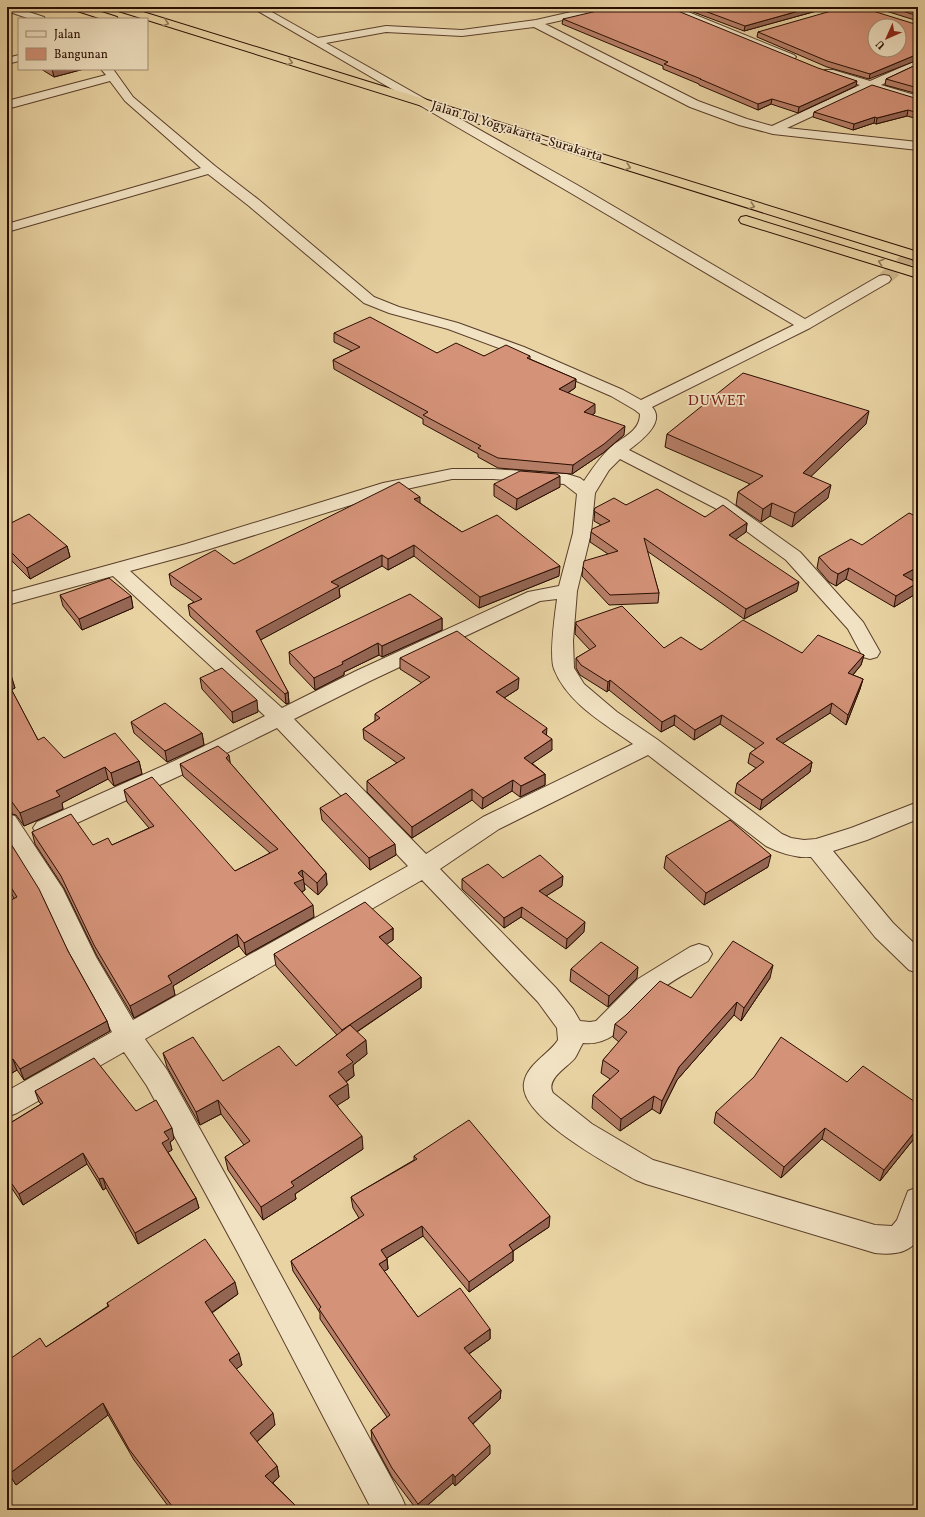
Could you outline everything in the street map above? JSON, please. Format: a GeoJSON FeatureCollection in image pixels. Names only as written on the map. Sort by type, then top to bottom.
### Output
{"type":"FeatureCollection","features":[{"type":"Feature","properties":{"kind":"highway"},"geometry":{"type":"LineString","coordinates":[[75,7],[110,18]]}},
{"type":"Feature","properties":{"kind":"highway","name":"Jalan Tol Yogyakarta–Surakarta"},"geometry":{"type":"LineString","coordinates":[[116,7],[918,257]]}},
{"type":"Feature","properties":{"kind":"highway","name":"Jalan Tol Yogyakarta–Surakarta"},"geometry":{"type":"LineString","coordinates":[[427,118],[532,152]]}},
{"type":"Feature","properties":{"kind":"highway"},"geometry":{"type":"LineString","coordinates":[[737,217],[918,274]]}},
{"type":"Feature","properties":{"kind":"street"},"geometry":{"type":"LineString","coordinates":[[256,7],[318,41],[805,324]]}},
{"type":"Feature","properties":{"kind":"street"},"geometry":{"type":"LineString","coordinates":[[318,41],[386,29],[462,33],[538,22],[592,8],[608,7]]}},
{"type":"Feature","properties":{"kind":"street"},"geometry":{"type":"LineString","coordinates":[[666,7],[744,36],[800,62]]}},
{"type":"Feature","properties":{"kind":"street"},"geometry":{"type":"LineString","coordinates":[[7,8],[37,18]]}},
{"type":"Feature","properties":{"kind":"street"},"geometry":{"type":"LineString","coordinates":[[538,22],[540,27],[694,104],[730,117],[773,130],[918,146]]}},
{"type":"Feature","properties":{"kind":"street"},"geometry":{"type":"LineString","coordinates":[[744,36],[758,32]]}},
{"type":"Feature","properties":{"kind":"street"},"geometry":{"type":"LineString","coordinates":[[7,61],[18,58]]}},
{"type":"Feature","properties":{"kind":"street"},"geometry":{"type":"LineString","coordinates":[[773,130],[918,63]]}},
{"type":"Feature","properties":{"kind":"street"},"geometry":{"type":"LineString","coordinates":[[822,70],[918,100]]}},
{"type":"Feature","properties":{"kind":"street"},"geometry":{"type":"LineString","coordinates":[[7,105],[110,73],[128,99],[210,169],[254,203],[369,300],[376,304],[404,313],[452,326],[518,350],[617,393],[641,406],[648,413],[648,421],[636,437],[618,450],[603,466],[586,493],[582,533],[567,591],[563,641],[564,668],[576,689],[609,717],[650,745],[774,840],[788,846],[804,849],[817,848],[859,834],[918,810]]}},
{"type":"Feature","properties":{"kind":"street"},"geometry":{"type":"LineString","coordinates":[[7,228],[210,169]]}},
{"type":"Feature","properties":{"kind":"street"},"geometry":{"type":"LineString","coordinates":[[641,406],[805,324],[884,279]]}},
{"type":"Feature","properties":{"kind":"street"},"geometry":{"type":"LineString","coordinates":[[618,450],[632,459],[721,504],[793,556],[856,626],[870,652]]}},
{"type":"Feature","properties":{"kind":"street"},"geometry":{"type":"LineString","coordinates":[[567,479],[603,466]]}},
{"type":"Feature","properties":{"kind":"street"},"geometry":{"type":"LineString","coordinates":[[7,599],[118,570],[389,487],[452,474],[494,474],[567,479],[574,482],[586,493]]}},
{"type":"Feature","properties":{"kind":"street"},"geometry":{"type":"LineString","coordinates":[[118,570],[279,717],[546,995],[571,1031],[571,1038],[567,1047],[540,1076],[535,1086],[537,1095],[582,1133],[646,1170],[889,1242],[900,1238],[906,1233],[918,1200]]}},
{"type":"Feature","properties":{"kind":"street"},"geometry":{"type":"LineString","coordinates":[[390,1510],[237,1223],[157,1078],[128,1036],[86,961],[54,895],[13,831],[182,766],[363,676],[535,596],[567,591]]}},
{"type":"Feature","properties":{"kind":"street"},"geometry":{"type":"LineString","coordinates":[[7,1105],[423,868],[491,823],[650,745]]}},
{"type":"Feature","properties":{"kind":"street"},"geometry":{"type":"LineString","coordinates":[[817,848],[884,930],[918,962]]}},
{"type":"Feature","properties":{"kind":"street"},"geometry":{"type":"LineString","coordinates":[[571,1031],[590,1033],[604,1028],[647,986],[699,954]]}},
{"type":"Feature","properties":{"kind":"building"},"geometry":{"type":"Polygon","coordinates":[[[623,7],[668,7],[818,68],[857,81],[799,107],[772,99],[758,104],[664,64],[668,62],[563,19],[623,7]]]}},
{"type":"Feature","properties":{"kind":"building"},"geometry":{"type":"Polygon","coordinates":[[[694,7],[813,7],[745,26],[694,7]]]}},
{"type":"Feature","properties":{"kind":"building"},"geometry":{"type":"Polygon","coordinates":[[[845,7],[860,7],[895,18],[867,18],[867,58],[907,58],[907,22],[918,25],[918,54],[870,74],[827,61],[758,32],[845,7]]]}},
{"type":"Feature","properties":{"kind":"building"},"geometry":{"type":"Polygon","coordinates":[[[890,7],[918,7],[918,16],[890,7]]]}},
{"type":"Feature","properties":{"kind":"building"},"geometry":{"type":"Polygon","coordinates":[[[918,64],[918,88],[886,79],[918,64]]]}},
{"type":"Feature","properties":{"kind":"building"},"geometry":{"type":"Polygon","coordinates":[[[872,85],[918,99],[918,113],[908,110],[877,118],[875,117],[854,124],[814,112],[872,85]]]}},
{"type":"Feature","properties":{"kind":"building"},"geometry":{"type":"Polygon","coordinates":[[[370,317],[437,353],[456,343],[484,356],[506,345],[530,356],[527,358],[576,379],[559,389],[595,404],[584,412],[625,426],[604,444],[573,465],[498,458],[478,448],[481,446],[423,415],[428,412],[333,360],[360,347],[334,333],[370,317]]]}},
{"type":"Feature","properties":{"kind":"building"},"geometry":{"type":"Polygon","coordinates":[[[743,373],[869,411],[803,473],[831,485],[795,513],[772,503],[763,509],[738,492],[763,476],[667,434],[743,373]]]}},
{"type":"Feature","properties":{"kind":"building"},"geometry":{"type":"Polygon","coordinates":[[[520,471],[557,474],[560,476],[517,499],[494,484],[520,471]]]}},
{"type":"Feature","properties":{"kind":"building"},"geometry":{"type":"Polygon","coordinates":[[[399,482],[420,497],[414,499],[462,532],[497,515],[560,566],[480,597],[414,545],[388,559],[382,555],[331,582],[339,586],[256,631],[288,692],[285,694],[188,605],[202,599],[169,574],[215,550],[234,564],[399,482]]]}},
{"type":"Feature","properties":{"kind":"building"},"geometry":{"type":"Polygon","coordinates":[[[657,489],[705,517],[723,505],[747,523],[729,535],[799,582],[746,609],[644,538],[659,593],[610,595],[583,567],[584,561],[618,551],[591,532],[592,529],[610,521],[594,511],[595,508],[614,498],[626,505],[657,489]]]}},
{"type":"Feature","properties":{"kind":"building"},"geometry":{"type":"Polygon","coordinates":[[[909,513],[918,517],[918,567],[903,575],[917,583],[896,596],[849,568],[838,574],[831,570],[819,557],[851,539],[862,545],[909,513]]]}},
{"type":"Feature","properties":{"kind":"building"},"geometry":{"type":"Polygon","coordinates":[[[29,514],[67,546],[27,568],[7,548],[7,525],[29,514]]]}},
{"type":"Feature","properties":{"kind":"building"},"geometry":{"type":"Polygon","coordinates":[[[109,578],[131,596],[79,619],[60,595],[109,578]]]}},
{"type":"Feature","properties":{"kind":"building"},"geometry":{"type":"Polygon","coordinates":[[[410,594],[442,618],[382,646],[378,643],[342,662],[343,664],[314,678],[289,652],[410,594]]]}},
{"type":"Feature","properties":{"kind":"building"},"geometry":{"type":"Polygon","coordinates":[[[622,606],[664,648],[681,637],[701,650],[743,620],[802,653],[818,635],[864,655],[848,673],[863,679],[848,715],[832,703],[776,739],[812,762],[762,800],[737,783],[764,762],[750,753],[764,743],[722,715],[695,730],[675,715],[662,722],[610,680],[608,682],[581,665],[576,658],[596,646],[576,624],[576,622],[622,606]]]}},
{"type":"Feature","properties":{"kind":"building"},"geometry":{"type":"Polygon","coordinates":[[[457,631],[519,678],[496,692],[547,728],[542,732],[552,739],[524,758],[545,774],[521,786],[513,780],[483,798],[472,789],[412,827],[367,781],[405,758],[363,729],[380,718],[375,714],[430,677],[400,658],[457,631]]]}},
{"type":"Feature","properties":{"kind":"building"},"geometry":{"type":"Polygon","coordinates":[[[7,666],[11,675],[7,677],[7,666]]]}},
{"type":"Feature","properties":{"kind":"building"},"geometry":{"type":"Polygon","coordinates":[[[222,668],[257,700],[232,712],[200,678],[222,668]]]}},
{"type":"Feature","properties":{"kind":"building"},"geometry":{"type":"Polygon","coordinates":[[[7,681],[38,740],[44,737],[64,758],[115,733],[139,761],[111,773],[105,767],[56,791],[60,796],[20,813],[12,802],[8,801],[10,800],[7,797],[7,681]]]}},
{"type":"Feature","properties":{"kind":"building"},"geometry":{"type":"Polygon","coordinates":[[[165,703],[202,733],[165,751],[131,722],[165,703]]]}},
{"type":"Feature","properties":{"kind":"building"},"geometry":{"type":"Polygon","coordinates":[[[218,746],[229,755],[226,758],[326,873],[317,883],[302,870],[298,873],[304,879],[294,883],[313,905],[244,943],[237,934],[168,976],[172,983],[130,1006],[94,945],[61,876],[32,832],[71,814],[93,845],[108,838],[112,845],[154,826],[124,790],[152,777],[235,871],[278,849],[180,764],[218,746]]]}},
{"type":"Feature","properties":{"kind":"building"},"geometry":{"type":"Polygon","coordinates":[[[346,793],[395,844],[369,858],[320,808],[346,793]]]}},
{"type":"Feature","properties":{"kind":"building"},"geometry":{"type":"Polygon","coordinates":[[[730,820],[771,855],[706,893],[666,856],[730,820]]]}},
{"type":"Feature","properties":{"kind":"building"},"geometry":{"type":"Polygon","coordinates":[[[11,844],[39,889],[68,951],[107,1021],[20,1069],[13,1059],[7,1063],[7,902],[17,897],[7,881],[7,846],[11,844]]]}},
{"type":"Feature","properties":{"kind":"building"},"geometry":{"type":"Polygon","coordinates":[[[540,855],[563,876],[539,891],[585,922],[567,939],[522,907],[504,918],[462,879],[488,864],[503,878],[540,855]]]}},
{"type":"Feature","properties":{"kind":"building"},"geometry":{"type":"Polygon","coordinates":[[[365,902],[393,928],[379,937],[421,977],[342,1030],[274,954],[365,902]]]}},
{"type":"Feature","properties":{"kind":"building"},"geometry":{"type":"Polygon","coordinates":[[[733,941],[773,965],[744,1008],[737,1002],[679,1067],[662,1101],[654,1096],[621,1119],[593,1095],[619,1071],[603,1060],[627,1032],[615,1024],[660,981],[691,998],[733,941]]]}},
{"type":"Feature","properties":{"kind":"building"},"geometry":{"type":"Polygon","coordinates":[[[601,942],[638,967],[609,996],[571,969],[601,942]]]}},
{"type":"Feature","properties":{"kind":"building"},"geometry":{"type":"Polygon","coordinates":[[[350,1025],[366,1040],[346,1055],[353,1062],[338,1072],[348,1084],[329,1096],[362,1136],[291,1182],[294,1186],[261,1207],[225,1157],[250,1141],[218,1100],[196,1112],[163,1053],[193,1037],[223,1081],[279,1046],[296,1066],[350,1025]]]}},
{"type":"Feature","properties":{"kind":"building"},"geometry":{"type":"Polygon","coordinates":[[[781,1037],[847,1082],[863,1066],[918,1104],[917,1129],[884,1170],[825,1128],[784,1167],[716,1112],[754,1077],[781,1037]]]}},
{"type":"Feature","properties":{"kind":"building"},"geometry":{"type":"Polygon","coordinates":[[[94,1058],[136,1111],[156,1100],[172,1128],[164,1132],[169,1139],[162,1143],[196,1198],[135,1233],[103,1178],[99,1179],[83,1153],[19,1194],[7,1177],[7,1125],[43,1103],[35,1091],[94,1058]]]}},
{"type":"Feature","properties":{"kind":"building"},"geometry":{"type":"Polygon","coordinates":[[[469,1120],[550,1216],[509,1245],[513,1251],[469,1282],[422,1226],[381,1250],[387,1259],[379,1264],[418,1317],[460,1288],[490,1329],[464,1348],[501,1390],[468,1418],[490,1445],[455,1477],[453,1474],[418,1504],[392,1468],[371,1430],[390,1415],[319,1309],[321,1307],[291,1261],[364,1215],[351,1197],[417,1159],[414,1156],[469,1120]]]}},
{"type":"Feature","properties":{"kind":"building"},"geometry":{"type":"Polygon","coordinates":[[[205,1239],[235,1282],[205,1302],[239,1353],[229,1360],[273,1413],[250,1433],[277,1466],[265,1476],[300,1510],[175,1510],[129,1449],[103,1403],[9,1474],[7,1469],[7,1361],[40,1338],[46,1347],[109,1306],[107,1303],[205,1239]]]}},
{"type":"Feature","properties":{"kind":"tunnel"},"geometry":{"type":"LineString","coordinates":[[884,279],[918,250]]}},
{"type":"Feature","properties":{"kind":"district","name":"DUWET"},"geometry":{"type":"Point","coordinates":[717,401]}}]}
